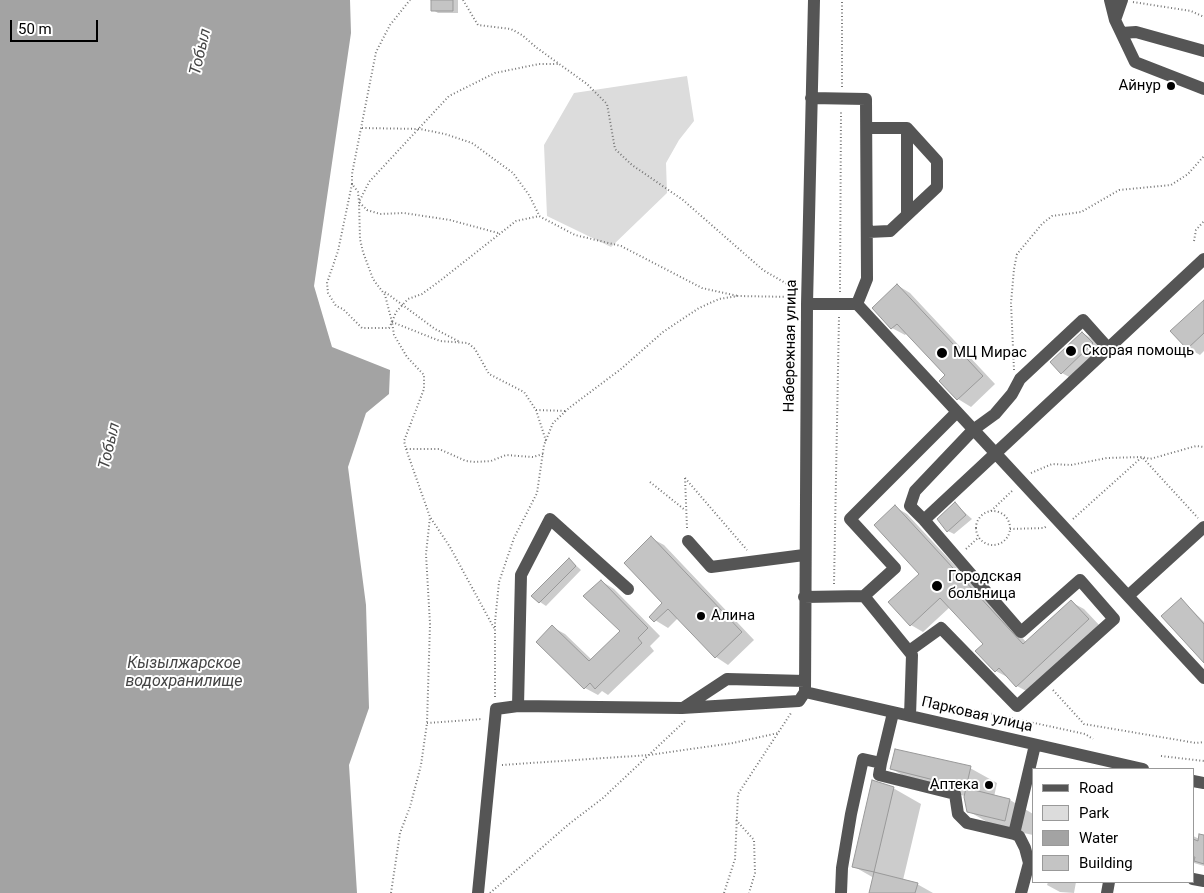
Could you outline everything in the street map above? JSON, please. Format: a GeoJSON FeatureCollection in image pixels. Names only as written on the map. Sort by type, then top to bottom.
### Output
{"type":"FeatureCollection","features":[{"type":"Feature","properties":{"kind":"street","name":"Набережная улица"},"geometry":{"type":"LineString","coordinates":[[803,691],[802,301],[812,98],[814,0]]}},
{"type":"Feature","properties":{"kind":"street"},"geometry":{"type":"LineString","coordinates":[[1110,0],[1115,20],[1135,62],[1204,88]]}},
{"type":"Feature","properties":{"kind":"street"},"geometry":{"type":"LineString","coordinates":[[1115,20],[1122,0]]}},
{"type":"Feature","properties":{"kind":"street"},"geometry":{"type":"LineString","coordinates":[[1122,34],[1136,32],[1204,51]]}},
{"type":"Feature","properties":{"kind":"street"},"geometry":{"type":"LineString","coordinates":[[812,98],[866,99],[868,279],[857,304]]}},
{"type":"Feature","properties":{"kind":"street"},"geometry":{"type":"LineString","coordinates":[[867,128],[907,128],[937,161],[937,187],[890,231],[868,232]]}},
{"type":"Feature","properties":{"kind":"street"},"geometry":{"type":"LineString","coordinates":[[907,128],[907,215]]}},
{"type":"Feature","properties":{"kind":"street"},"geometry":{"type":"LineString","coordinates":[[924,520],[1204,259]]}},
{"type":"Feature","properties":{"kind":"street"},"geometry":{"type":"LineString","coordinates":[[802,301],[857,304],[956,413],[997,453],[1204,678]]}},
{"type":"Feature","properties":{"kind":"street"},"geometry":{"type":"LineString","coordinates":[[909,651],[941,628],[1017,706],[1114,619],[1080,580],[1021,632],[910,506],[915,492],[974,430],[995,414],[1012,394],[1019,382],[1083,320],[1108,348]]}},
{"type":"Feature","properties":{"kind":"street"},"geometry":{"type":"LineString","coordinates":[[804,597],[864,596],[895,568],[850,519],[956,413]]}},
{"type":"Feature","properties":{"kind":"street"},"geometry":{"type":"LineString","coordinates":[[518,706],[521,575],[550,519],[628,589]]}},
{"type":"Feature","properties":{"kind":"street"},"geometry":{"type":"LineString","coordinates":[[1128,596],[1203,525]]}},
{"type":"Feature","properties":{"kind":"street"},"geometry":{"type":"LineString","coordinates":[[688,541],[711,566],[804,555]]}},
{"type":"Feature","properties":{"kind":"street"},"geometry":{"type":"LineString","coordinates":[[864,596],[912,655],[910,716]]}},
{"type":"Feature","properties":{"kind":"street"},"geometry":{"type":"LineString","coordinates":[[683,714],[727,679],[803,691]]}},
{"type":"Feature","properties":{"kind":"street"},"geometry":{"type":"LineString","coordinates":[[478,893],[495,714],[518,706],[683,714],[803,691]]}},
{"type":"Feature","properties":{"kind":"street","name":"Парковая улица"},"geometry":{"type":"LineString","coordinates":[[803,691],[1138,768]]}},
{"type":"Feature","properties":{"kind":"street"},"geometry":{"type":"LineString","coordinates":[[894,712],[879,775],[955,794],[958,814],[967,823],[1019,836],[1029,863],[1022,893]]}},
{"type":"Feature","properties":{"kind":"street"},"geometry":{"type":"LineString","coordinates":[[1014,834],[1035,745]]}},
{"type":"Feature","properties":{"kind":"street"},"geometry":{"type":"LineString","coordinates":[[841,893],[842,868],[850,814],[863,759],[881,763]]}},
{"type":"Feature","properties":{"kind":"path"},"geometry":{"type":"LineString","coordinates":[[410,0],[390,25],[376,52],[338,251],[327,283],[328,292],[336,306],[342,309],[362,328],[389,328],[408,299],[422,294],[516,221],[539,216]]}},
{"type":"Feature","properties":{"kind":"path"},"geometry":{"type":"LineString","coordinates":[[463,0],[478,25],[511,29],[522,35],[587,84],[607,104],[615,149],[632,166],[683,200],[763,270],[799,290]]}},
{"type":"Feature","properties":{"kind":"path"},"geometry":{"type":"LineString","coordinates":[[1122,0],[1191,11],[1204,17]]}},
{"type":"Feature","properties":{"kind":"path"},"geometry":{"type":"LineString","coordinates":[[359,202],[369,182],[449,96],[471,83],[495,73],[538,64],[558,64]]}},
{"type":"Feature","properties":{"kind":"path"},"geometry":{"type":"LineString","coordinates":[[362,128],[420,129],[445,134],[472,143],[487,152],[513,173],[529,195],[539,216],[575,235],[621,246],[702,288],[738,296],[802,301]]}},
{"type":"Feature","properties":{"kind":"path"},"geometry":{"type":"LineString","coordinates":[[1019,382],[1013,368],[1011,335],[1011,303],[1017,254],[1042,224],[1052,216],[1081,212],[1119,190],[1171,185],[1188,174],[1204,156]]}},
{"type":"Feature","properties":{"kind":"path"},"geometry":{"type":"LineString","coordinates":[[352,184],[358,192],[360,239],[374,280],[383,291],[402,306],[435,329],[461,343]]}},
{"type":"Feature","properties":{"kind":"path"},"geometry":{"type":"LineString","coordinates":[[359,202],[367,210],[380,214],[404,214],[450,220],[499,233]]}},
{"type":"Feature","properties":{"kind":"path"},"geometry":{"type":"LineString","coordinates":[[1194,242],[1196,230],[1204,221]]}},
{"type":"Feature","properties":{"kind":"path"},"geometry":{"type":"LineString","coordinates":[[383,291],[399,345],[424,376],[424,389],[404,441],[406,450],[430,517],[467,576],[495,630]]}},
{"type":"Feature","properties":{"kind":"path"},"geometry":{"type":"LineString","coordinates":[[427,723],[495,714],[495,630],[499,582],[514,538],[537,494],[542,454],[554,423],[566,411],[684,318],[719,299],[738,296]]}},
{"type":"Feature","properties":{"kind":"path"},"geometry":{"type":"LineString","coordinates":[[392,322],[440,342],[468,343],[475,350],[489,374],[524,392],[536,410],[546,441]]}},
{"type":"Feature","properties":{"kind":"path"},"geometry":{"type":"LineString","coordinates":[[536,410],[566,411]]}},
{"type":"Feature","properties":{"kind":"path"},"geometry":{"type":"LineString","coordinates":[[992,511],[999,512],[1006,517],[1010,529],[1007,538],[998,544],[986,543],[979,537],[977,530],[978,522],[981,517],[992,511],[1020,479],[1052,464],[1072,465],[1107,458],[1142,457],[1150,459],[1196,446],[1204,447]]}},
{"type":"Feature","properties":{"kind":"path"},"geometry":{"type":"LineString","coordinates":[[406,450],[439,449],[466,461],[474,462],[491,461],[506,455],[533,457],[542,454]]}},
{"type":"Feature","properties":{"kind":"path"},"geometry":{"type":"LineString","coordinates":[[1010,529],[1044,528],[1060,522],[1142,457]]}},
{"type":"Feature","properties":{"kind":"path"},"geometry":{"type":"LineString","coordinates":[[1142,457],[1203,525]]}},
{"type":"Feature","properties":{"kind":"path"},"geometry":{"type":"LineString","coordinates":[[688,541],[685,478],[756,561]]}},
{"type":"Feature","properties":{"kind":"path"},"geometry":{"type":"LineString","coordinates":[[650,482],[686,510]]}},
{"type":"Feature","properties":{"kind":"path"},"geometry":{"type":"LineString","coordinates":[[391,893],[400,833],[410,807],[421,765],[427,723],[430,624],[426,554],[430,517]]}},
{"type":"Feature","properties":{"kind":"path"},"geometry":{"type":"LineString","coordinates":[[956,558],[979,537]]}},
{"type":"Feature","properties":{"kind":"path"},"geometry":{"type":"LineString","coordinates":[[1044,681],[1084,724],[1196,743],[1204,742]]}},
{"type":"Feature","properties":{"kind":"path"},"geometry":{"type":"LineString","coordinates":[[724,893],[735,859],[738,794],[803,691]]}},
{"type":"Feature","properties":{"kind":"path"},"geometry":{"type":"LineString","coordinates":[[910,696],[1085,734],[1093,739]]}},
{"type":"Feature","properties":{"kind":"path"},"geometry":{"type":"LineString","coordinates":[[490,893],[569,824],[603,798],[649,755],[683,714]]}},
{"type":"Feature","properties":{"kind":"path"},"geometry":{"type":"LineString","coordinates":[[490,765],[649,755],[733,743],[778,733]]}},
{"type":"Feature","properties":{"kind":"path"},"geometry":{"type":"LineString","coordinates":[[1161,756],[1204,761]]}},
{"type":"Feature","properties":{"kind":"path"},"geometry":{"type":"LineString","coordinates":[[736,820],[754,840],[755,873],[749,893]]}},
{"type":"Feature","properties":{"kind":"green space"},"geometry":{"type":"Polygon","coordinates":[[[687,76],[694,121],[679,140],[666,163],[667,193],[611,247],[547,216],[544,145],[574,93],[687,76]]]}},
{"type":"Feature","properties":{"kind":"water","name":"Кызылжарское водохранилище"},"geometry":{"type":"Polygon","coordinates":[[[0,0],[350,0],[351,33],[314,286],[332,347],[390,370],[389,394],[366,413],[348,467],[366,605],[369,708],[349,765],[357,893],[0,893],[0,0]]]}},
{"type":"Feature","properties":{"kind":"building"},"geometry":{"type":"Polygon","coordinates":[[[431,0],[453,0],[453,11],[431,11],[431,0]]]}},
{"type":"Feature","properties":{"kind":"building","name":"МЦ Мирас"},"geometry":{"type":"Polygon","coordinates":[[[897,284],[983,376],[957,400],[939,381],[945,375],[897,324],[891,329],[872,308],[897,284]]]}},
{"type":"Feature","properties":{"kind":"building"},"geometry":{"type":"Polygon","coordinates":[[[1204,300],[1204,333],[1187,349],[1170,331],[1204,300]]]}},
{"type":"Feature","properties":{"kind":"building","name":"Скорая помощь"},"geometry":{"type":"Polygon","coordinates":[[[1082,332],[1093,343],[1061,374],[1050,362],[1082,332]]]}},
{"type":"Feature","properties":{"kind":"building"},"geometry":{"type":"Polygon","coordinates":[[[955,502],[966,515],[947,532],[937,519],[955,502]]]}},
{"type":"Feature","properties":{"kind":"building","name":"Городская больница"},"geometry":{"type":"Polygon","coordinates":[[[895,505],[1023,644],[1071,600],[1089,619],[1016,687],[999,668],[995,672],[975,651],[983,644],[940,598],[910,626],[888,602],[919,574],[874,525],[895,505]]]}},
{"type":"Feature","properties":{"kind":"building"},"geometry":{"type":"Polygon","coordinates":[[[651,536],[742,632],[715,658],[668,609],[654,622],[649,617],[662,603],[624,563],[651,536]]]}},
{"type":"Feature","properties":{"kind":"building"},"geometry":{"type":"Polygon","coordinates":[[[569,558],[576,566],[539,603],[531,596],[569,558]]]}},
{"type":"Feature","properties":{"kind":"building"},"geometry":{"type":"Polygon","coordinates":[[[601,580],[648,628],[638,638],[642,643],[595,689],[590,683],[584,689],[536,642],[552,625],[589,661],[620,631],[583,596],[601,580]]]}},
{"type":"Feature","properties":{"kind":"building"},"geometry":{"type":"Polygon","coordinates":[[[1181,598],[1204,624],[1204,663],[1161,616],[1181,598]]]}},
{"type":"Feature","properties":{"kind":"building"},"geometry":{"type":"Polygon","coordinates":[[[895,749],[971,766],[966,788],[890,769],[895,749]]]}},
{"type":"Feature","properties":{"kind":"building"},"geometry":{"type":"Polygon","coordinates":[[[872,780],[894,787],[874,872],[852,867],[872,780]]]}},
{"type":"Feature","properties":{"kind":"building"},"geometry":{"type":"Polygon","coordinates":[[[966,788],[1010,799],[1005,821],[967,812],[964,797],[966,788]]]}},
{"type":"Feature","properties":{"kind":"building"},"geometry":{"type":"Polygon","coordinates":[[[1199,834],[1204,835],[1204,864],[1194,861],[1194,839],[1198,841],[1199,834]]]}},
{"type":"Feature","properties":{"kind":"building"},"geometry":{"type":"Polygon","coordinates":[[[874,872],[918,883],[915,893],[869,893],[874,872]]]}},
{"type":"Feature","properties":{"kind":"place","name":"Айнур"},"geometry":{"type":"Point","coordinates":[1171,86]}},
{"type":"Feature","properties":{"kind":"place","name":"Скорая помощь"},"geometry":{"type":"Point","coordinates":[1071,351]}},
{"type":"Feature","properties":{"kind":"place","name":"МЦ Мирас"},"geometry":{"type":"Point","coordinates":[942,353]}},
{"type":"Feature","properties":{"kind":"place","name":"Городская больница"},"geometry":{"type":"Point","coordinates":[937,586]}},
{"type":"Feature","properties":{"kind":"place","name":"Алина"},"geometry":{"type":"Point","coordinates":[701,616]}},
{"type":"Feature","properties":{"kind":"place","name":"Аптека"},"geometry":{"type":"Point","coordinates":[989,785]}},
{"type":"Feature","properties":{"kind":"water label","name":"Тобыл"},"geometry":{"type":"Point","coordinates":[201,52]}},
{"type":"Feature","properties":{"kind":"water label","name":"Тобыл"},"geometry":{"type":"Point","coordinates":[110,446]}}]}
